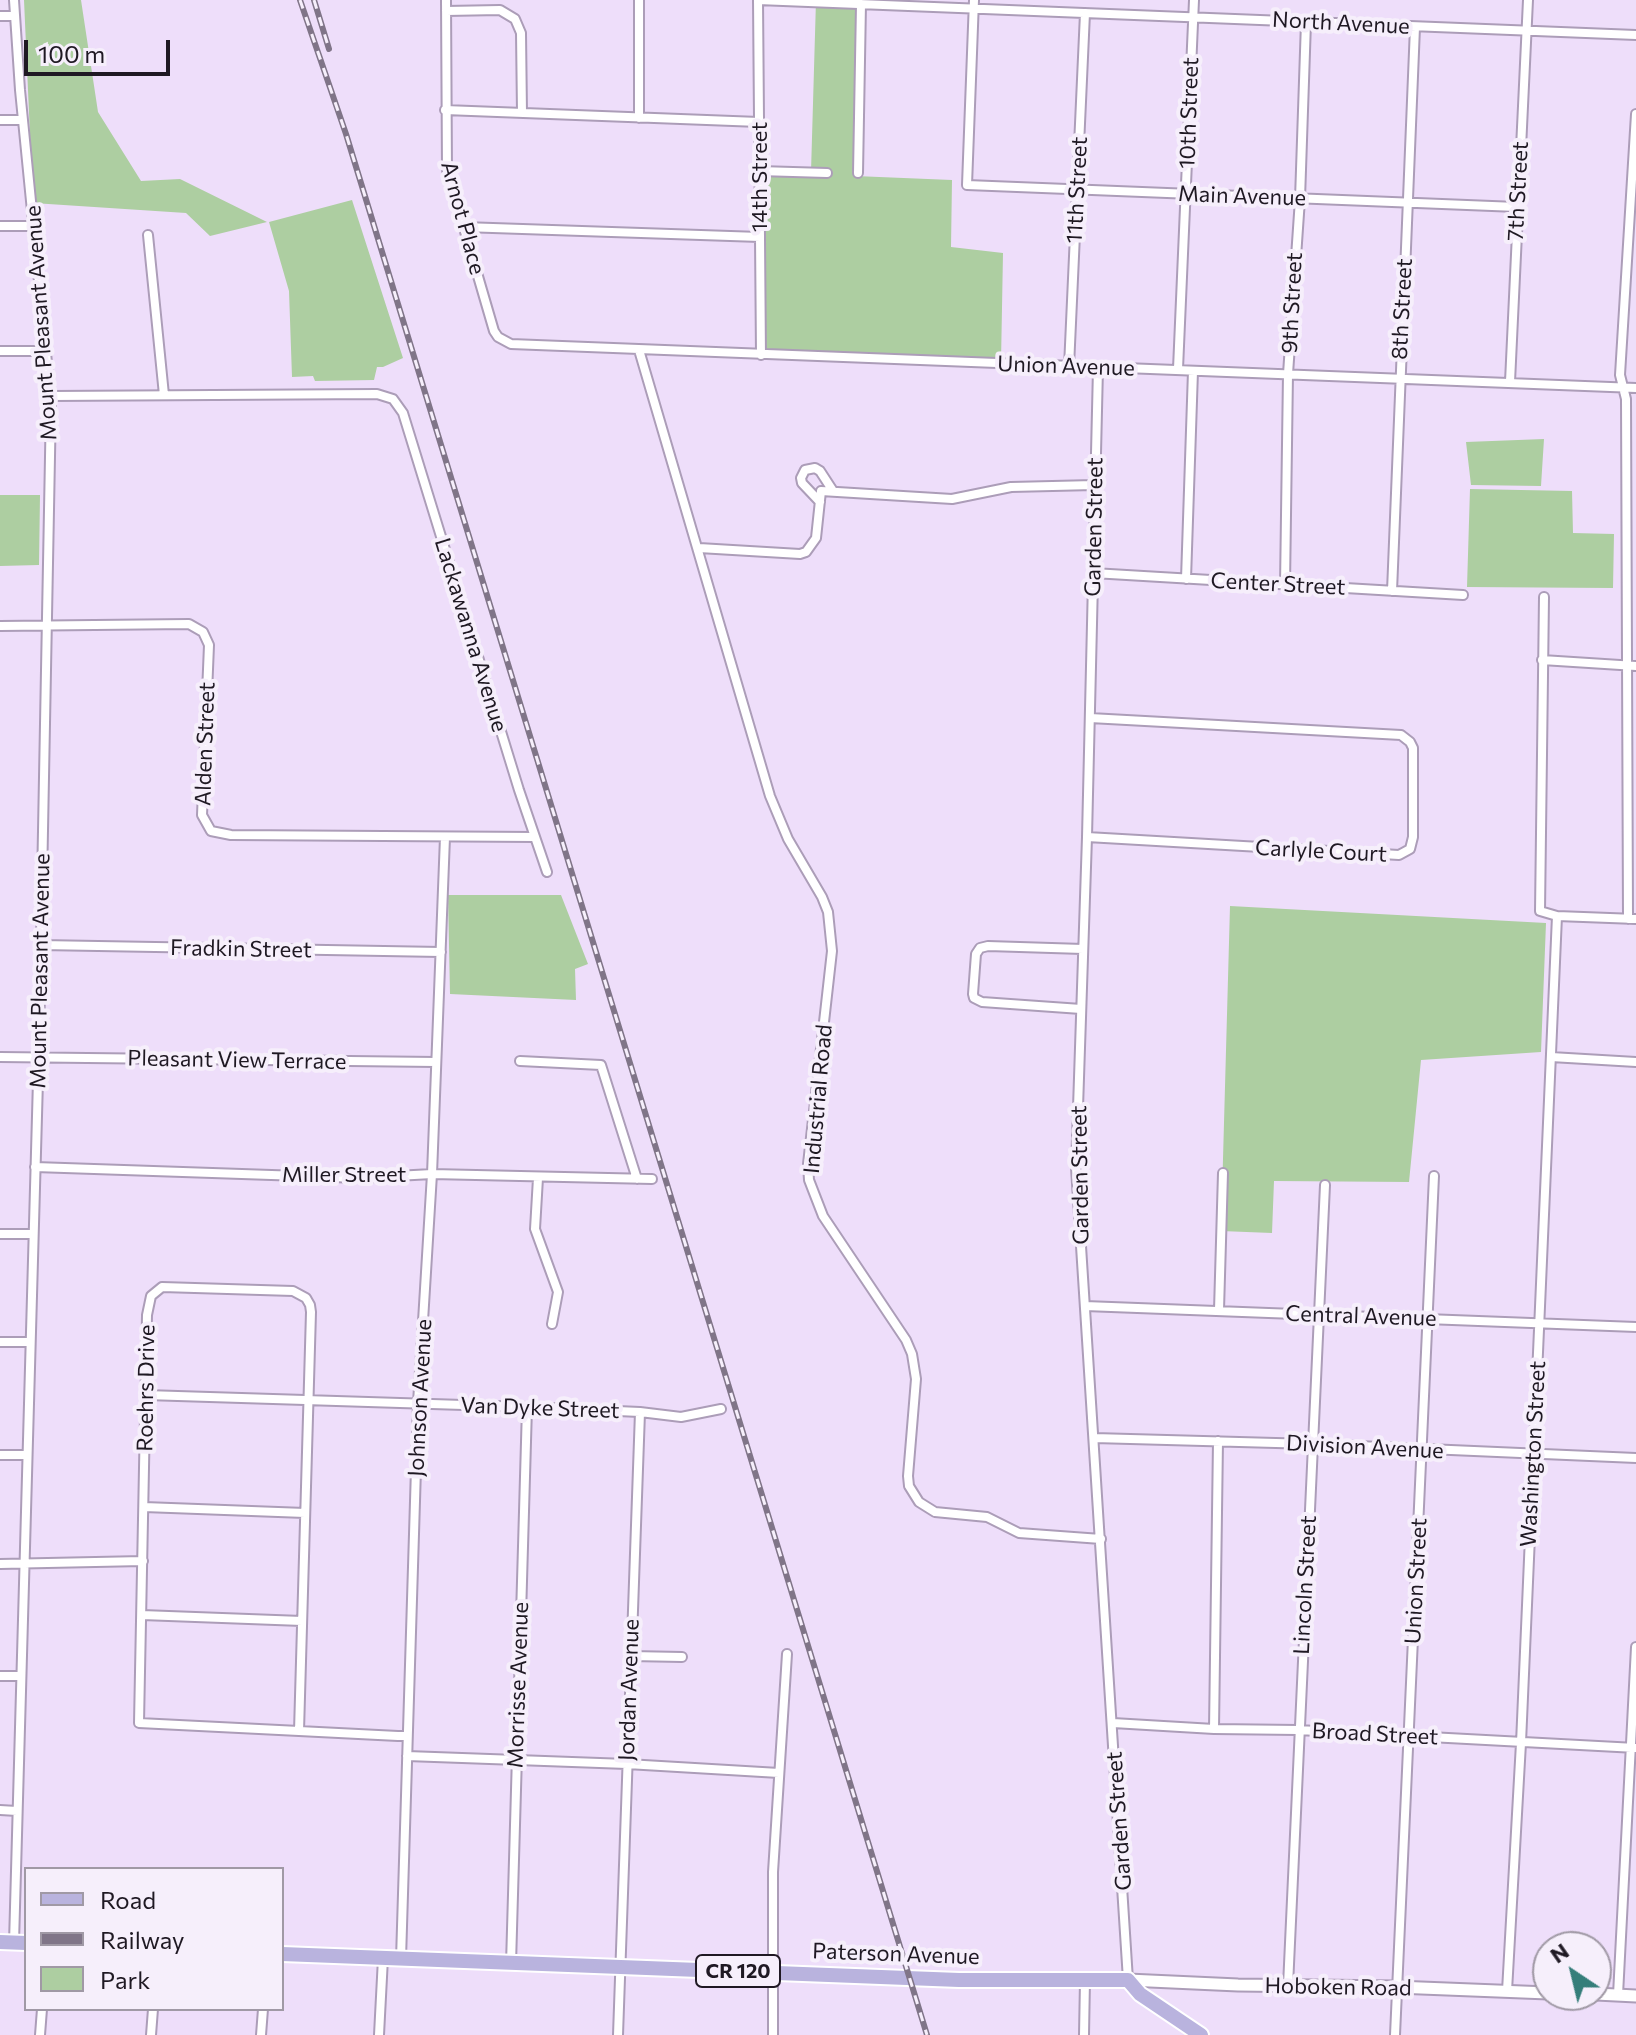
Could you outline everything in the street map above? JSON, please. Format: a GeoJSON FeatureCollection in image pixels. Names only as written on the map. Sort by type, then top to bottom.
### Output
{"type":"FeatureCollection","features":[{"type":"Feature","properties":{"kind":"main road","name":"Paterson Avenue"},"geometry":{"type":"LineString","coordinates":[[284,1954],[959,1980],[1128,1980]]}},
{"type":"Feature","properties":{"kind":"main road"},"geometry":{"type":"LineString","coordinates":[[1128,1980],[1140,1994],[1201,2035]]}},
{"type":"Feature","properties":{"kind":"street","name":"Mount Pleasant Avenue"},"geometry":{"type":"LineString","coordinates":[[13,1943],[41,945],[51,396],[14,0]]}},
{"type":"Feature","properties":{"kind":"street","name":"Arnot Place"},"geometry":{"type":"LineString","coordinates":[[446,0],[447,170],[498,337]]}},
{"type":"Feature","properties":{"kind":"street"},"geometry":{"type":"LineString","coordinates":[[639,0],[639,118]]}},
{"type":"Feature","properties":{"kind":"street","name":"North Avenue"},"geometry":{"type":"LineString","coordinates":[[758,0],[974,4],[1085,13],[1636,35]]}},
{"type":"Feature","properties":{"kind":"street","name":"14th Street"},"geometry":{"type":"LineString","coordinates":[[758,0],[761,355]]}},
{"type":"Feature","properties":{"kind":"street","name":"10th Street"},"geometry":{"type":"LineString","coordinates":[[1178,369],[1194,0]]}},
{"type":"Feature","properties":{"kind":"street","name":"7th Street"},"geometry":{"type":"LineString","coordinates":[[1510,382],[1528,0]]}},
{"type":"Feature","properties":{"kind":"street"},"geometry":{"type":"LineString","coordinates":[[858,173],[861,4]]}},
{"type":"Feature","properties":{"kind":"street","name":"Main Avenue"},"geometry":{"type":"LineString","coordinates":[[974,4],[967,185],[1517,207]]}},
{"type":"Feature","properties":{"kind":"street"},"geometry":{"type":"LineString","coordinates":[[446,11],[500,10],[515,19],[521,33],[522,113]]}},
{"type":"Feature","properties":{"kind":"street","name":"11th Street"},"geometry":{"type":"LineString","coordinates":[[1069,367],[1085,13]]}},
{"type":"Feature","properties":{"kind":"street"},"geometry":{"type":"LineString","coordinates":[[0,16],[15,16]]}},
{"type":"Feature","properties":{"kind":"street","name":"9th Street"},"geometry":{"type":"LineString","coordinates":[[1285,585],[1288,374],[1300,199],[1306,22]]}},
{"type":"Feature","properties":{"kind":"street","name":"8th Street"},"geometry":{"type":"LineString","coordinates":[[1392,591],[1415,27]]}},
{"type":"Feature","properties":{"kind":"street"},"geometry":{"type":"LineString","coordinates":[[445,110],[759,122]]}},
{"type":"Feature","properties":{"kind":"street"},"geometry":{"type":"LineString","coordinates":[[1544,597],[1540,911],[1557,916],[1632,919],[1626,666],[1626,399],[1620,375],[1633,213],[1636,114]]}},
{"type":"Feature","properties":{"kind":"street"},"geometry":{"type":"LineString","coordinates":[[0,120],[23,120]]}},
{"type":"Feature","properties":{"kind":"street"},"geometry":{"type":"LineString","coordinates":[[759,171],[827,173]]}},
{"type":"Feature","properties":{"kind":"street"},"geometry":{"type":"LineString","coordinates":[[0,226],[34,226]]}},
{"type":"Feature","properties":{"kind":"street"},"geometry":{"type":"LineString","coordinates":[[463,227],[760,237]]}},
{"type":"Feature","properties":{"kind":"street"},"geometry":{"type":"LineString","coordinates":[[51,396],[164,395],[148,235]]}},
{"type":"Feature","properties":{"kind":"street","name":"Union Avenue"},"geometry":{"type":"LineString","coordinates":[[498,337],[511,344],[639,350],[1636,388]]}},
{"type":"Feature","properties":{"kind":"street","name":"Industrial Road"},"geometry":{"type":"LineString","coordinates":[[639,350],[770,796],[788,839],[822,897],[831,926],[832,951],[808,1164],[809,1180],[823,1216],[906,1340],[912,1354],[916,1379],[909,1486],[919,1502],[935,1512],[987,1517],[1019,1533],[1101,1539]]}},
{"type":"Feature","properties":{"kind":"street"},"geometry":{"type":"LineString","coordinates":[[0,351],[46,351]]}},
{"type":"Feature","properties":{"kind":"street","name":"Garden Street"},"geometry":{"type":"LineString","coordinates":[[1098,368],[1076,1168],[1128,1980]]}},
{"type":"Feature","properties":{"kind":"street"},"geometry":{"type":"LineString","coordinates":[[1186,579],[1193,371]]}},
{"type":"Feature","properties":{"kind":"street","name":"Lackawanna Avenue"},"geometry":{"type":"LineString","coordinates":[[164,395],[377,394],[393,399],[403,413],[547,872]]}},
{"type":"Feature","properties":{"kind":"street"},"geometry":{"type":"LineString","coordinates":[[820,502],[802,483],[805,470],[815,468],[820,471],[833,491]]}},
{"type":"Feature","properties":{"kind":"street"},"geometry":{"type":"LineString","coordinates":[[699,548],[806,552],[816,538],[821,491],[952,499],[1011,487],[1094,485]]}},
{"type":"Feature","properties":{"kind":"street","name":"Center Street"},"geometry":{"type":"LineString","coordinates":[[1093,573],[1463,595]]}},
{"type":"Feature","properties":{"kind":"street","name":"Alden Street"},"geometry":{"type":"LineString","coordinates":[[0,626],[189,624],[203,632],[209,645],[202,815],[211,831],[231,835],[535,837]]}},
{"type":"Feature","properties":{"kind":"street"},"geometry":{"type":"LineString","coordinates":[[1542,660],[1636,666]]}},
{"type":"Feature","properties":{"kind":"street","name":"Carlyle Court"},"geometry":{"type":"LineString","coordinates":[[1087,837],[1399,855],[1410,849],[1413,837],[1413,748],[1401,735],[1090,718]]}},
{"type":"Feature","properties":{"kind":"street","name":"Johnson Avenue"},"geometry":{"type":"LineString","coordinates":[[401,1959],[418,1403],[432,1174],[445,837]]}},
{"type":"Feature","properties":{"kind":"street","name":"Washington Street"},"geometry":{"type":"LineString","coordinates":[[1507,1991],[1521,1743],[1557,916]]}},
{"type":"Feature","properties":{"kind":"street","name":"Fradkin Street"},"geometry":{"type":"LineString","coordinates":[[41,945],[441,952]]}},
{"type":"Feature","properties":{"kind":"street"},"geometry":{"type":"LineString","coordinates":[[1081,1009],[982,1002],[976,1000],[973,994],[976,954],[980,948],[1083,949]]}},
{"type":"Feature","properties":{"kind":"street","name":"Pleasant View Terrace"},"geometry":{"type":"LineString","coordinates":[[0,1057],[436,1062]]}},
{"type":"Feature","properties":{"kind":"street"},"geometry":{"type":"LineString","coordinates":[[1551,1057],[1636,1062]]}},
{"type":"Feature","properties":{"kind":"street"},"geometry":{"type":"LineString","coordinates":[[520,1061],[601,1065],[637,1179]]}},
{"type":"Feature","properties":{"kind":"street","name":"Miller Street"},"geometry":{"type":"LineString","coordinates":[[35,1167],[360,1178],[432,1174],[652,1179]]}},
{"type":"Feature","properties":{"kind":"street"},"geometry":{"type":"LineString","coordinates":[[1219,1310],[1223,1173]]}},
{"type":"Feature","properties":{"kind":"street","name":"Union Street"},"geometry":{"type":"LineString","coordinates":[[1395,2035],[1434,1176]]}},
{"type":"Feature","properties":{"kind":"street"},"geometry":{"type":"LineString","coordinates":[[538,1178],[535,1229],[558,1292],[552,1324]]}},
{"type":"Feature","properties":{"kind":"street","name":"Lincoln Street"},"geometry":{"type":"LineString","coordinates":[[1288,1986],[1325,1185]]}},
{"type":"Feature","properties":{"kind":"street"},"geometry":{"type":"LineString","coordinates":[[0,1234],[33,1234]]}},
{"type":"Feature","properties":{"kind":"street","name":"Roehrs Drive"},"geometry":{"type":"LineString","coordinates":[[299,1731],[311,1312],[306,1298],[293,1291],[162,1287],[148,1303],[139,1723],[299,1731],[407,1736]]}},
{"type":"Feature","properties":{"kind":"street","name":"Central Avenue"},"geometry":{"type":"LineString","coordinates":[[1085,1306],[1636,1327]]}},
{"type":"Feature","properties":{"kind":"street"},"geometry":{"type":"LineString","coordinates":[[0,1342],[30,1342]]}},
{"type":"Feature","properties":{"kind":"street","name":"Van Dyke Street"},"geometry":{"type":"LineString","coordinates":[[146,1395],[527,1407],[681,1417],[721,1409]]}},
{"type":"Feature","properties":{"kind":"street","name":"Morrisse Avenue"},"geometry":{"type":"LineString","coordinates":[[511,1964],[527,1407]]}},
{"type":"Feature","properties":{"kind":"street","name":"Jordan Avenue"},"geometry":{"type":"LineString","coordinates":[[618,2035],[640,1412]]}},
{"type":"Feature","properties":{"kind":"street","name":"Division Avenue"},"geometry":{"type":"LineString","coordinates":[[1094,1438],[1636,1458]]}},
{"type":"Feature","properties":{"kind":"street"},"geometry":{"type":"LineString","coordinates":[[1214,1729],[1218,1441]]}},
{"type":"Feature","properties":{"kind":"street"},"geometry":{"type":"LineString","coordinates":[[0,1455],[27,1455]]}},
{"type":"Feature","properties":{"kind":"street"},"geometry":{"type":"LineString","coordinates":[[144,1507],[305,1513]]}},
{"type":"Feature","properties":{"kind":"street"},"geometry":{"type":"LineString","coordinates":[[0,1564],[143,1561]]}},
{"type":"Feature","properties":{"kind":"street"},"geometry":{"type":"LineString","coordinates":[[142,1615],[302,1621]]}},
{"type":"Feature","properties":{"kind":"street"},"geometry":{"type":"LineString","coordinates":[[1618,1995],[1634,1748],[1636,1647]]}},
{"type":"Feature","properties":{"kind":"street"},"geometry":{"type":"LineString","coordinates":[[773,2035],[773,1872],[787,1654]]}},
{"type":"Feature","properties":{"kind":"street"},"geometry":{"type":"LineString","coordinates":[[631,1656],[682,1657]]}},
{"type":"Feature","properties":{"kind":"street"},"geometry":{"type":"LineString","coordinates":[[0,1676],[21,1676]]}},
{"type":"Feature","properties":{"kind":"street","name":"Broad Street"},"geometry":{"type":"LineString","coordinates":[[1113,1723],[1634,1748]]}},
{"type":"Feature","properties":{"kind":"street"},"geometry":{"type":"LineString","coordinates":[[407,1756],[779,1773]]}},
{"type":"Feature","properties":{"kind":"street"},"geometry":{"type":"LineString","coordinates":[[0,1810],[17,1811]]}},
{"type":"Feature","properties":{"kind":"street"},"geometry":{"type":"LineString","coordinates":[[379,2035],[383,1958]]}},
{"type":"Feature","properties":{"kind":"street"},"geometry":{"type":"LineString","coordinates":[[1084,2035],[1085,1980]]}},
{"type":"Feature","properties":{"kind":"street","name":"Hoboken Road"},"geometry":{"type":"LineString","coordinates":[[1128,1980],[1532,1992]]}},
{"type":"Feature","properties":{"kind":"street"},"geometry":{"type":"LineString","coordinates":[[1612,1995],[1636,1996]]}},
{"type":"Feature","properties":{"kind":"street"},"geometry":{"type":"LineString","coordinates":[[40,2035],[42,2011]]}},
{"type":"Feature","properties":{"kind":"street"},"geometry":{"type":"LineString","coordinates":[[151,2035],[153,2011]]}},
{"type":"Feature","properties":{"kind":"street"},"geometry":{"type":"LineString","coordinates":[[261,2035],[263,2011]]}},
{"type":"Feature","properties":{"kind":"green space"},"geometry":{"type":"Polygon","coordinates":[[[24,0],[81,0],[98,112],[141,181],[180,179],[267,222],[210,236],[186,213],[33,203],[24,0]]]}},
{"type":"Feature","properties":{"kind":"green space"},"geometry":{"type":"Polygon","coordinates":[[[816,0],[864,2],[855,176],[952,180],[951,247],[1003,253],[1001,362],[757,351],[760,168],[811,172],[816,0]]]}},
{"type":"Feature","properties":{"kind":"green space"},"geometry":{"type":"Polygon","coordinates":[[[352,200],[403,358],[377,367],[374,380],[315,381],[313,376],[292,377],[289,291],[269,222],[352,200]]]}},
{"type":"Feature","properties":{"kind":"green space"},"geometry":{"type":"Polygon","coordinates":[[[1544,439],[1541,486],[1471,485],[1466,442],[1544,439]]]}},
{"type":"Feature","properties":{"kind":"green space"},"geometry":{"type":"Polygon","coordinates":[[[1470,489],[1572,491],[1573,533],[1614,534],[1613,588],[1467,587],[1470,489]]]}},
{"type":"Feature","properties":{"kind":"green space"},"geometry":{"type":"Polygon","coordinates":[[[0,495],[40,495],[39,565],[0,566],[0,495]]]}},
{"type":"Feature","properties":{"kind":"green space"},"geometry":{"type":"Polygon","coordinates":[[[448,895],[561,895],[588,964],[575,969],[576,1000],[450,994],[448,895]]]}},
{"type":"Feature","properties":{"kind":"green space"},"geometry":{"type":"Polygon","coordinates":[[[1230,906],[1546,923],[1541,1052],[1421,1060],[1409,1182],[1274,1181],[1272,1233],[1221,1231],[1230,906]]]}},
{"type":"Feature","properties":{"kind":"railway"},"geometry":{"type":"LineString","coordinates":[[300,0],[346,134],[927,2035]]}},
{"type":"Feature","properties":{"kind":"railway"},"geometry":{"type":"LineString","coordinates":[[314,0],[329,49]]}}]}
